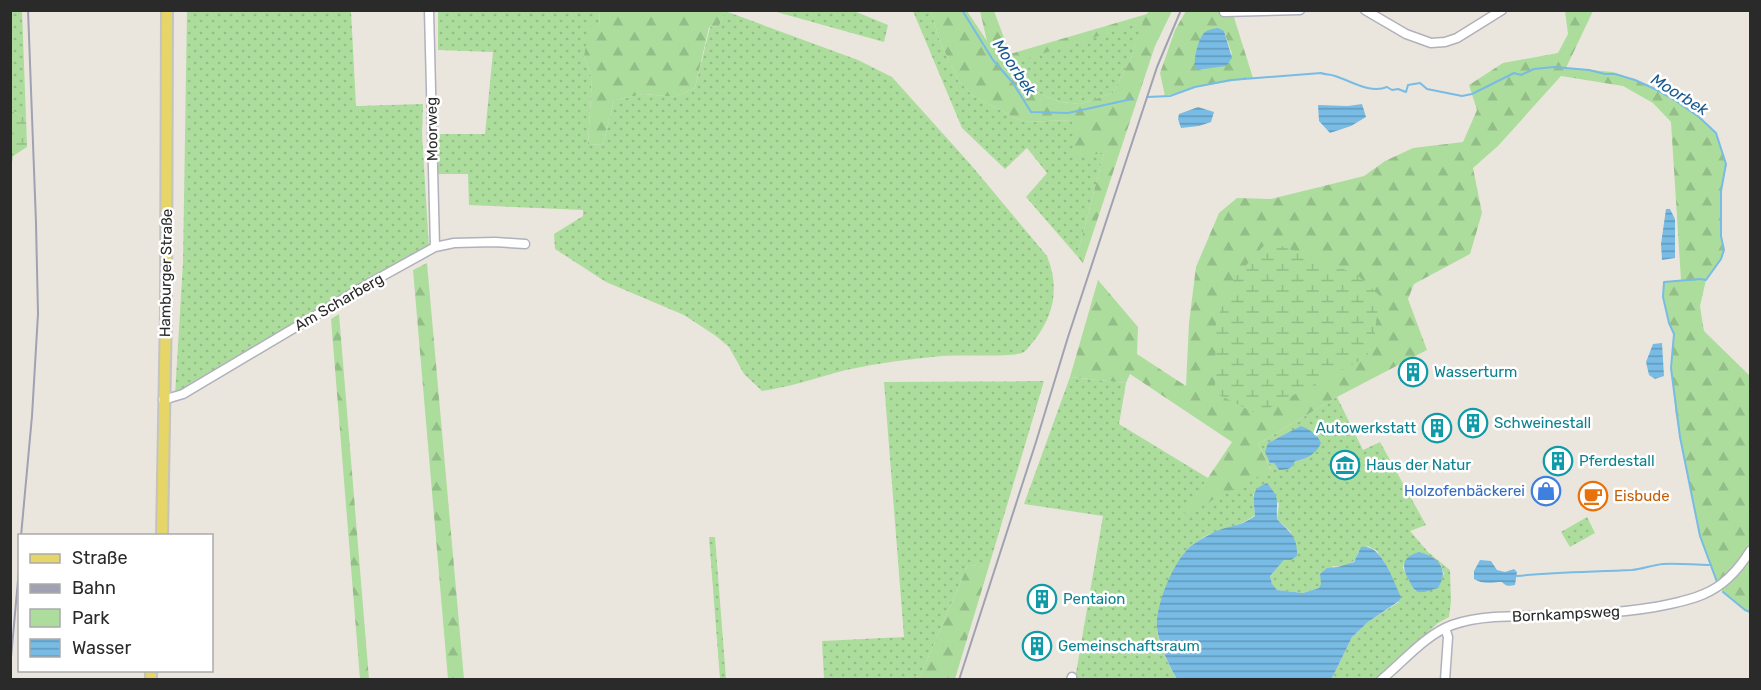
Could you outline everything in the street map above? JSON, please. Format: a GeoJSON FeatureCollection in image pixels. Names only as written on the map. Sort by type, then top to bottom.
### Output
{"type":"FeatureCollection","features":[{"type":"Feature","properties":{"kind":"main road","name":"Hamburger Straße"},"geometry":{"type":"LineString","coordinates":[[162,534],[166,310],[167,10]]}},
{"type":"Feature","properties":{"kind":"street","name":"Moorweg"},"geometry":{"type":"LineString","coordinates":[[429,10],[435,247]]}},
{"type":"Feature","properties":{"kind":"street"},"geometry":{"type":"LineString","coordinates":[[1224,12],[1300,10]]}},
{"type":"Feature","properties":{"kind":"street"},"geometry":{"type":"LineString","coordinates":[[1365,10],[1406,34],[1431,43],[1457,38],[1502,10]]}},
{"type":"Feature","properties":{"kind":"street","name":"Am Scharberg"},"geometry":{"type":"LineString","coordinates":[[163,399],[183,394],[435,247],[454,243],[525,244]]}},
{"type":"Feature","properties":{"kind":"street","name":"Bornkampsweg"},"geometry":{"type":"LineString","coordinates":[[1381,680],[1425,641],[1445,628],[1478,618],[1602,614],[1671,604],[1705,594],[1730,577],[1750,551]]}},
{"type":"Feature","properties":{"kind":"street"},"geometry":{"type":"LineString","coordinates":[[1445,628],[1448,636],[1445,680]]}},
{"type":"Feature","properties":{"kind":"green space"},"geometry":{"type":"Polygon","coordinates":[[[10,11],[22,11],[26,118],[11,110],[10,11]]]}},
{"type":"Feature","properties":{"kind":"green space"},"geometry":{"type":"Polygon","coordinates":[[[187,11],[351,11],[356,106],[423,104],[422,134],[429,248],[289,326],[175,395],[183,262],[187,11]]]}},
{"type":"Feature","properties":{"kind":"green space"},"geometry":{"type":"Polygon","coordinates":[[[438,11],[599,11],[600,27],[584,57],[592,78],[588,144],[603,145],[614,100],[644,94],[675,97],[695,88],[710,27],[719,26],[725,11],[858,60],[892,77],[971,165],[1047,256],[1054,290],[1046,322],[1027,349],[1019,354],[949,356],[870,365],[762,391],[744,374],[729,347],[716,336],[684,315],[606,282],[555,249],[554,234],[583,216],[583,210],[469,205],[468,174],[437,174],[436,134],[485,134],[493,52],[438,50],[438,11]]]}},
{"type":"Feature","properties":{"kind":"green space"},"geometry":{"type":"Polygon","coordinates":[[[599,11],[725,11],[719,26],[709,27],[695,88],[675,97],[644,94],[614,100],[603,145],[588,144],[592,78],[584,57],[589,26],[600,27],[599,11]]]}},
{"type":"Feature","properties":{"kind":"green space"},"geometry":{"type":"Polygon","coordinates":[[[773,11],[854,11],[888,25],[884,42],[773,11]]]}},
{"type":"Feature","properties":{"kind":"green space"},"geometry":{"type":"Polygon","coordinates":[[[913,11],[931,11],[940,42],[959,81],[973,96],[1023,122],[1072,120],[1104,153],[1077,256],[1026,197],[1047,173],[1027,148],[1005,169],[962,128],[913,11]]]}},
{"type":"Feature","properties":{"kind":"green space"},"geometry":{"type":"Polygon","coordinates":[[[931,11],[967,11],[987,41],[980,11],[994,11],[1010,54],[1147,14],[1149,11],[1172,11],[1155,46],[1083,263],[1077,256],[1104,153],[1074,157],[1072,120],[1023,122],[973,96],[959,81],[940,42],[931,11]],[[1143,22],[1015,62],[1032,90],[1060,102],[1081,104],[1113,93],[1131,58],[1143,22]]]}},
{"type":"Feature","properties":{"kind":"green space"},"geometry":{"type":"Polygon","coordinates":[[[1186,11],[1232,11],[1253,78],[1195,87],[1165,96],[1160,73],[1175,30],[1186,11]],[[1224,31],[1195,58],[1232,54],[1224,31]]]}},
{"type":"Feature","properties":{"kind":"green space"},"geometry":{"type":"Polygon","coordinates":[[[1565,11],[1593,11],[1566,68],[1613,72],[1655,89],[1676,101],[1699,117],[1716,133],[1726,164],[1721,191],[1721,236],[1724,250],[1721,259],[1706,280],[1700,306],[1704,331],[1750,376],[1750,612],[1723,592],[1717,582],[1700,536],[1676,416],[1671,368],[1674,334],[1663,297],[1664,282],[1681,280],[1671,122],[1653,103],[1623,86],[1561,76],[1498,146],[1473,168],[1482,213],[1470,254],[1414,284],[1408,299],[1427,350],[1337,397],[1258,444],[1271,470],[1183,515],[1232,442],[1130,374],[1126,383],[1070,377],[1098,280],[1138,327],[1137,354],[1186,386],[1189,323],[1196,267],[1219,213],[1237,198],[1271,199],[1364,176],[1385,161],[1413,148],[1463,142],[1477,110],[1469,85],[1503,63],[1558,53],[1568,34],[1565,11]]]}},
{"type":"Feature","properties":{"kind":"green space"},"geometry":{"type":"Polygon","coordinates":[[[1144,21],[1131,58],[1113,93],[1081,104],[1060,102],[1032,90],[1014,62],[1144,21]]]}},
{"type":"Feature","properties":{"kind":"green space"},"geometry":{"type":"Polygon","coordinates":[[[11,110],[26,118],[27,147],[13,156],[11,170],[11,110]]]}},
{"type":"Feature","properties":{"kind":"green space"},"geometry":{"type":"Polygon","coordinates":[[[1268,241],[1356,274],[1379,295],[1375,333],[1367,357],[1257,414],[1215,393],[1216,321],[1234,279],[1268,241]]]}},
{"type":"Feature","properties":{"kind":"green space"},"geometry":{"type":"Polygon","coordinates":[[[427,263],[464,679],[448,679],[413,270],[427,263]]]}},
{"type":"Feature","properties":{"kind":"green space"},"geometry":{"type":"Polygon","coordinates":[[[339,314],[369,679],[360,679],[331,319],[339,314]]]}},
{"type":"Feature","properties":{"kind":"green space"},"geometry":{"type":"Polygon","coordinates":[[[1070,377],[1126,383],[1119,424],[1208,478],[1184,514],[1271,469],[1258,444],[1337,397],[1363,450],[1380,442],[1426,525],[1410,531],[1428,552],[1450,570],[1449,617],[1438,623],[1375,679],[1331,679],[1352,637],[1368,622],[1399,602],[1385,563],[1377,551],[1368,546],[1358,552],[1349,564],[1333,566],[1319,588],[1303,593],[1277,590],[1272,585],[1270,576],[1284,560],[1291,560],[1291,532],[1277,519],[1279,503],[1253,494],[1255,515],[1242,523],[1208,535],[1191,546],[1181,557],[1167,587],[1159,610],[1157,628],[1164,654],[1177,679],[1075,679],[1103,516],[1024,504],[1070,377]],[[1277,438],[1268,443],[1274,463],[1279,470],[1289,468],[1295,461],[1309,456],[1277,438]],[[1425,554],[1404,563],[1403,568],[1415,591],[1444,574],[1441,565],[1425,554]]]}},
{"type":"Feature","properties":{"kind":"green space"},"geometry":{"type":"Polygon","coordinates":[[[1044,381],[989,566],[968,565],[920,676],[891,680],[824,679],[822,641],[904,637],[884,382],[1044,381]]]}},
{"type":"Feature","properties":{"kind":"green space"},"geometry":{"type":"Polygon","coordinates":[[[1587,517],[1595,533],[1570,547],[1561,532],[1587,517]]]}},
{"type":"Feature","properties":{"kind":"green space"},"geometry":{"type":"Polygon","coordinates":[[[709,537],[715,537],[726,679],[720,679],[709,537]]]}},
{"type":"Feature","properties":{"kind":"green space"},"geometry":{"type":"Polygon","coordinates":[[[968,565],[989,566],[955,679],[891,679],[920,676],[968,565]]]}},
{"type":"Feature","properties":{"kind":"water"},"geometry":{"type":"Polygon","coordinates":[[[1218,28],[1224,31],[1232,58],[1226,66],[1196,70],[1195,57],[1202,36],[1207,31],[1218,28]]]}},
{"type":"Feature","properties":{"kind":"water"},"geometry":{"type":"Polygon","coordinates":[[[1362,104],[1366,117],[1351,126],[1330,133],[1319,121],[1318,105],[1362,104]]]}},
{"type":"Feature","properties":{"kind":"water"},"geometry":{"type":"Polygon","coordinates":[[[1198,107],[1214,112],[1211,122],[1181,128],[1179,114],[1198,107]]]}},
{"type":"Feature","properties":{"kind":"water"},"geometry":{"type":"Polygon","coordinates":[[[1666,209],[1670,209],[1675,219],[1675,258],[1662,260],[1661,244],[1666,209]]]}},
{"type":"Feature","properties":{"kind":"water"},"geometry":{"type":"Polygon","coordinates":[[[1662,343],[1664,376],[1655,379],[1649,375],[1646,362],[1653,344],[1662,343]]]}},
{"type":"Feature","properties":{"kind":"water"},"geometry":{"type":"Polygon","coordinates":[[[1301,426],[1313,433],[1321,443],[1311,455],[1295,461],[1285,470],[1279,470],[1274,463],[1270,463],[1265,452],[1268,443],[1301,426]]]}},
{"type":"Feature","properties":{"kind":"water"},"geometry":{"type":"Polygon","coordinates":[[[1267,483],[1276,497],[1277,519],[1292,535],[1297,549],[1297,556],[1291,560],[1284,560],[1270,576],[1277,590],[1303,593],[1319,588],[1320,574],[1327,568],[1354,562],[1361,547],[1368,547],[1375,551],[1386,564],[1401,597],[1399,601],[1368,622],[1352,637],[1331,679],[1177,679],[1165,655],[1157,628],[1159,609],[1170,576],[1188,548],[1215,532],[1243,523],[1255,516],[1255,492],[1267,483]]]}},
{"type":"Feature","properties":{"kind":"water"},"geometry":{"type":"Polygon","coordinates":[[[1419,552],[1432,557],[1440,564],[1443,575],[1438,588],[1419,592],[1414,589],[1405,572],[1406,560],[1419,552]]]}},
{"type":"Feature","properties":{"kind":"water"},"geometry":{"type":"Polygon","coordinates":[[[1480,560],[1491,561],[1497,570],[1505,572],[1514,569],[1517,572],[1515,585],[1510,586],[1502,582],[1484,583],[1474,579],[1474,571],[1480,560]]]}},
{"type":"Feature","properties":{"kind":"waterway","name":"Moorbek"},"geometry":{"type":"LineString","coordinates":[[962,10],[993,60],[1013,83],[1031,112],[1068,113],[1132,99]]}},
{"type":"Feature","properties":{"kind":"waterway","name":"Moorbek"},"geometry":{"type":"LineString","coordinates":[[1147,97],[1170,96],[1195,87],[1231,80],[1321,73],[1333,75],[1367,88],[1387,87],[1406,92],[1408,85],[1420,83],[1427,89],[1462,96],[1472,94],[1514,73],[1521,75],[1534,69],[1554,67],[1615,74],[1635,80],[1676,101],[1699,117],[1716,133],[1726,164],[1721,191],[1721,236],[1724,250],[1721,259],[1706,280],[1664,282],[1663,297],[1674,334],[1671,368],[1680,437],[1700,536],[1717,582]]}},
{"type":"Feature","properties":{"kind":"waterway"},"geometry":{"type":"LineString","coordinates":[[1517,576],[1632,570],[1663,564],[1709,565]]}},
{"type":"Feature","properties":{"kind":"waterway","name":"Moorbek"},"geometry":{"type":"LineString","coordinates":[[1723,592],[1750,612]]}},
{"type":"Feature","properties":{"kind":"railway"},"geometry":{"type":"LineString","coordinates":[[21,534],[38,314],[28,10]]}},
{"type":"Feature","properties":{"kind":"railway"},"geometry":{"type":"LineString","coordinates":[[959,680],[1157,67],[1181,10]]}},
{"type":"Feature","properties":{"kind":"railway"},"geometry":{"type":"LineString","coordinates":[[10,669],[18,580]]}},
{"type":"Feature","properties":{"kind":"place","name":"Wasserturm"},"geometry":{"type":"Point","coordinates":[1413,372]}},
{"type":"Feature","properties":{"kind":"place","name":"Schweinestall"},"geometry":{"type":"Point","coordinates":[1473,423]}},
{"type":"Feature","properties":{"kind":"place","name":"Autowerkstatt"},"geometry":{"type":"Point","coordinates":[1437,428]}},
{"type":"Feature","properties":{"kind":"place","name":"Pferdestall"},"geometry":{"type":"Point","coordinates":[1558,461]}},
{"type":"Feature","properties":{"kind":"place","name":"Haus der Natur"},"geometry":{"type":"Point","coordinates":[1345,465]}},
{"type":"Feature","properties":{"kind":"place","name":"Holzofenbäckerei"},"geometry":{"type":"Point","coordinates":[1546,491]}},
{"type":"Feature","properties":{"kind":"place","name":"Eisbude"},"geometry":{"type":"Point","coordinates":[1593,496]}},
{"type":"Feature","properties":{"kind":"place","name":"Pentaion"},"geometry":{"type":"Point","coordinates":[1042,599]}},
{"type":"Feature","properties":{"kind":"place","name":"Gemeinschaftsraum"},"geometry":{"type":"Point","coordinates":[1037,646]}}]}
